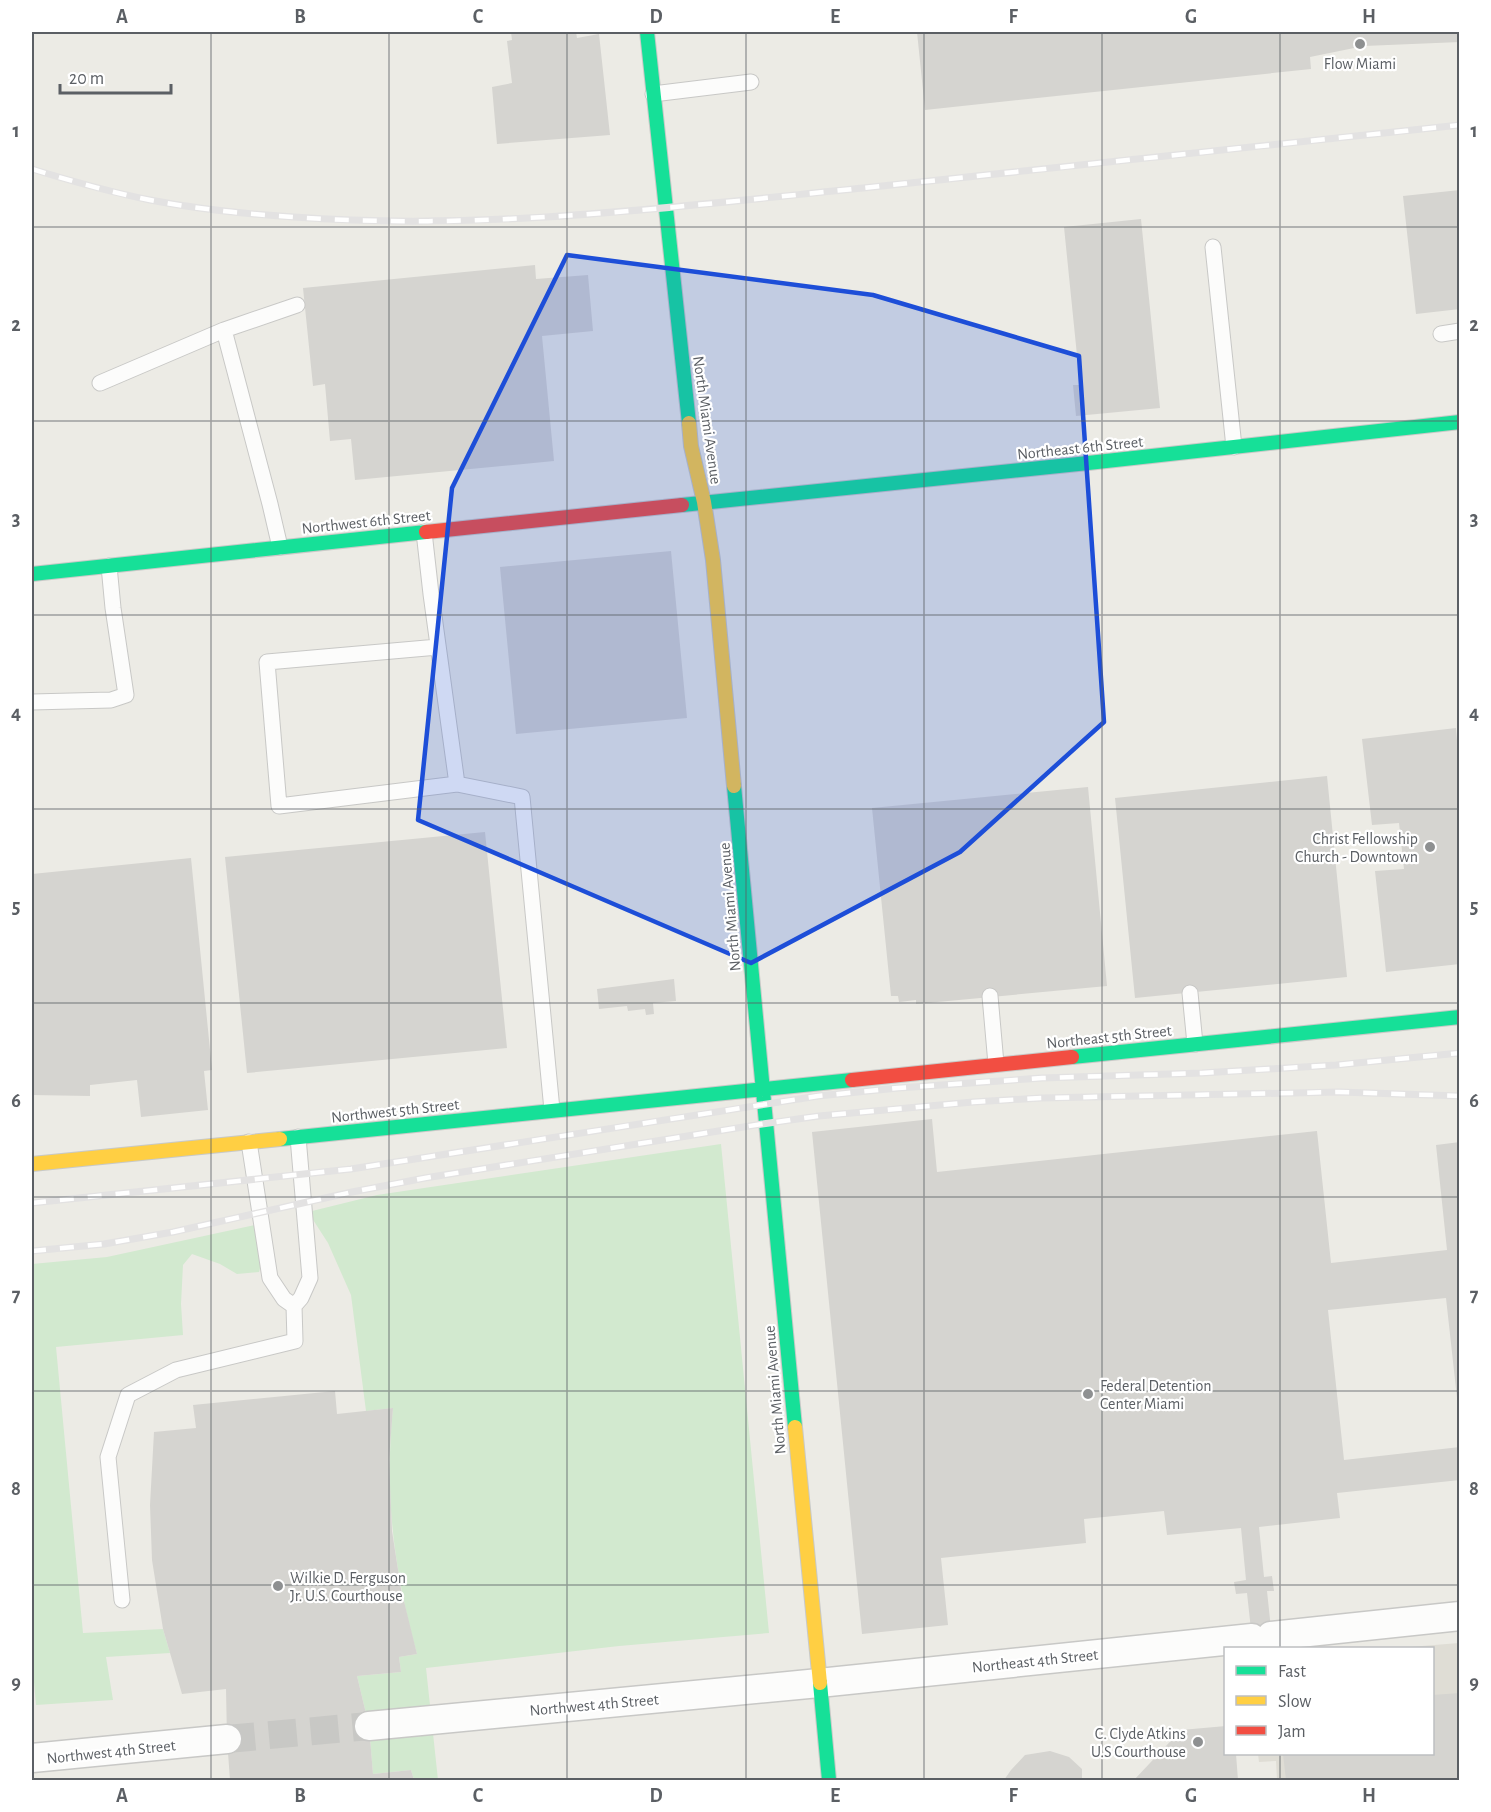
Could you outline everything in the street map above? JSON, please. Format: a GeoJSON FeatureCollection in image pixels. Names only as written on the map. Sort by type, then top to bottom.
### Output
{"type":"FeatureCollection","features":[{"type":"Feature","properties":{"kind":"main road","name":"North Miami Avenue"},"geometry":{"type":"LineString","coordinates":[[647,32],[691,446],[704,502],[714,572],[829,1780]]}},
{"type":"Feature","properties":{"kind":"main road","name":"Northeast 6th Street"},"geometry":{"type":"LineString","coordinates":[[704,502],[1460,422]]}},
{"type":"Feature","properties":{"kind":"main road","name":"Northwest 6th Street"},"geometry":{"type":"LineString","coordinates":[[32,574],[704,502]]}},
{"type":"Feature","properties":{"kind":"main road","name":"Northeast 5th Street"},"geometry":{"type":"LineString","coordinates":[[763,1089],[1460,1017]]}},
{"type":"Feature","properties":{"kind":"main road","name":"Northwest 5th Street"},"geometry":{"type":"LineString","coordinates":[[32,1164],[763,1089]]}},
{"type":"Feature","properties":{"kind":"street","name":"Northeast 4th Street"},"geometry":{"type":"LineString","coordinates":[[819,1683],[1460,1616]]}},
{"type":"Feature","properties":{"kind":"street","name":"Northwest 4th Street"},"geometry":{"type":"LineString","coordinates":[[369,1726],[819,1683]]}},
{"type":"Feature","properties":{"kind":"street","name":"Northwest 4th Street"},"geometry":{"type":"LineString","coordinates":[[32,1758],[226,1739]]}},
{"type":"Feature","properties":{"kind":"lane"},"geometry":{"type":"LineString","coordinates":[[653,94],[751,82]]}},
{"type":"Feature","properties":{"kind":"lane"},"geometry":{"type":"LineString","coordinates":[[1213,247],[1234,447]]}},
{"type":"Feature","properties":{"kind":"lane"},"geometry":{"type":"LineString","coordinates":[[100,383],[224,330],[297,305]]}},
{"type":"Feature","properties":{"kind":"lane"},"geometry":{"type":"LineString","coordinates":[[224,330],[280,547]]}},
{"type":"Feature","properties":{"kind":"lane"},"geometry":{"type":"LineString","coordinates":[[1441,334],[1460,331]]}},
{"type":"Feature","properties":{"kind":"lane"},"geometry":{"type":"LineString","coordinates":[[424,532],[457,784]]}},
{"type":"Feature","properties":{"kind":"lane"},"geometry":{"type":"LineString","coordinates":[[32,702],[111,700],[126,695],[109,566]]}},
{"type":"Feature","properties":{"kind":"lane"},"geometry":{"type":"LineString","coordinates":[[438,647],[267,662],[279,806],[457,784],[522,797],[552,1110]]}},
{"type":"Feature","properties":{"kind":"lane"},"geometry":{"type":"LineString","coordinates":[[1190,993],[1195,1044]]}},
{"type":"Feature","properties":{"kind":"lane"},"geometry":{"type":"LineString","coordinates":[[990,996],[996,1064]]}},
{"type":"Feature","properties":{"kind":"lane"},"geometry":{"type":"LineString","coordinates":[[122,1600],[108,1457],[128,1395],[176,1371],[295,1341],[294,1306],[310,1278],[298,1137]]}},
{"type":"Feature","properties":{"kind":"lane"},"geometry":{"type":"LineString","coordinates":[[249,1142],[270,1278],[284,1299],[294,1306]]}},
{"type":"Feature","properties":{"kind":"highlighted area"},"geometry":{"type":"Polygon","coordinates":[[[567,255],[873,295],[1079,356],[1104,722],[960,852],[751,963],[418,820],[452,488],[567,255]]]}},
{"type":"Feature","properties":{"kind":"shaded area"},"geometry":{"type":"Polygon","coordinates":[[[1459,1643],[1459,1780],[1277,1780],[1276,1761],[1259,1762],[1258,1755],[1434,1755],[1434,1647],[1409,1647],[1459,1643]]]}},
{"type":"Feature","properties":{"kind":"green space"},"geometry":{"type":"Polygon","coordinates":[[[721,1144],[769,1633],[619,1646],[426,1668],[438,1780],[414,1780],[411,1770],[373,1774],[369,1726],[357,1676],[401,1672],[399,1657],[417,1654],[402,1593],[393,1532],[390,1471],[393,1408],[366,1411],[351,1295],[328,1243],[308,1212],[377,1195],[721,1144]]]}},
{"type":"Feature","properties":{"kind":"green space"},"geometry":{"type":"Polygon","coordinates":[[[260,1224],[266,1248],[259,1272],[237,1274],[220,1264],[192,1254],[183,1265],[181,1304],[183,1335],[56,1347],[83,1633],[163,1629],[170,1653],[106,1657],[113,1700],[36,1705],[32,1659],[32,1264],[107,1257],[260,1224]]]}},
{"type":"Feature","properties":{"kind":"building"},"geometry":{"type":"Polygon","coordinates":[[[511,32],[576,32],[577,38],[599,34],[610,135],[497,144],[492,87],[512,83],[507,41],[512,40],[511,32]]]}},
{"type":"Feature","properties":{"kind":"building"},"geometry":{"type":"Polygon","coordinates":[[[917,32],[1460,32],[1460,42],[1364,46],[1310,57],[1311,69],[925,110],[917,32]]]}},
{"type":"Feature","properties":{"kind":"building"},"geometry":{"type":"Polygon","coordinates":[[[1460,190],[1460,309],[1416,314],[1403,196],[1460,190]]]}},
{"type":"Feature","properties":{"kind":"building"},"geometry":{"type":"Polygon","coordinates":[[[1141,219],[1160,408],[1076,416],[1073,385],[1080,385],[1064,227],[1141,219]]]}},
{"type":"Feature","properties":{"kind":"building"},"geometry":{"type":"Polygon","coordinates":[[[535,265],[536,279],[588,275],[593,331],[542,336],[554,461],[355,480],[351,439],[330,441],[325,384],[313,386],[303,288],[535,265]]]}},
{"type":"Feature","properties":{"kind":"building"},"geometry":{"type":"Polygon","coordinates":[[[671,551],[687,718],[516,734],[500,567],[671,551]]]}},
{"type":"Feature","properties":{"kind":"building","name":"Christ Fellowship Church - Downtown"},"geometry":{"type":"Polygon","coordinates":[[[1456,728],[1458,752],[1460,751],[1460,964],[1386,972],[1375,871],[1404,869],[1399,823],[1372,825],[1362,739],[1456,728]]]}},
{"type":"Feature","properties":{"kind":"building"},"geometry":{"type":"Polygon","coordinates":[[[1327,776],[1347,977],[1135,998],[1115,798],[1327,776]]]}},
{"type":"Feature","properties":{"kind":"building"},"geometry":{"type":"Polygon","coordinates":[[[1088,787],[1107,986],[916,1004],[916,1000],[899,1002],[898,996],[891,996],[872,808],[1088,787]]]}},
{"type":"Feature","properties":{"kind":"building"},"geometry":{"type":"Polygon","coordinates":[[[485,832],[507,1048],[247,1073],[225,857],[485,832]]]}},
{"type":"Feature","properties":{"kind":"building"},"geometry":{"type":"Polygon","coordinates":[[[191,858],[212,1070],[204,1071],[208,1110],[141,1117],[137,1080],[90,1085],[90,1096],[32,1095],[32,874],[191,858]]]}},
{"type":"Feature","properties":{"kind":"building"},"geometry":{"type":"Polygon","coordinates":[[[674,979],[676,1001],[653,1003],[654,1014],[646,1015],[645,1009],[628,1011],[627,1006],[599,1009],[597,989],[674,979]]]}},
{"type":"Feature","properties":{"kind":"building","name":"Federal Detention Center Miami"},"geometry":{"type":"Polygon","coordinates":[[[932,1119],[937,1172],[1317,1131],[1331,1263],[1447,1250],[1436,1145],[1460,1142],[1460,1407],[1458,1407],[1446,1298],[1328,1310],[1344,1460],[1460,1447],[1460,1480],[1337,1493],[1340,1518],[1259,1527],[1264,1577],[1272,1576],[1274,1591],[1267,1591],[1273,1647],[1253,1647],[1247,1593],[1236,1594],[1234,1582],[1246,1580],[1241,1528],[1167,1535],[1164,1511],[1084,1519],[1086,1543],[941,1558],[948,1625],[862,1634],[812,1132],[932,1119]]]}},
{"type":"Feature","properties":{"kind":"building","name":"Wilkie D. Ferguson Jr. U.S. Courthouse"},"geometry":{"type":"Polygon","coordinates":[[[335,1391],[337,1414],[393,1408],[389,1459],[392,1531],[401,1589],[417,1654],[399,1657],[401,1672],[357,1676],[369,1726],[373,1774],[411,1770],[414,1780],[230,1780],[226,1689],[182,1694],[163,1629],[152,1560],[150,1505],[154,1432],[196,1428],[193,1405],[335,1391]]]}},
{"type":"Feature","properties":{"kind":"building"},"geometry":{"type":"Polygon","coordinates":[[[1460,1693],[1460,1780],[1286,1780],[1283,1755],[1434,1755],[1434,1695],[1460,1693]]]}},
{"type":"Feature","properties":{"kind":"building","name":"C. Clyde Atkins U.S Courthouse"},"geometry":{"type":"Polygon","coordinates":[[[1224,1726],[1224,1755],[1236,1755],[1238,1780],[1134,1780],[1181,1730],[1224,1726]]]}},
{"type":"Feature","properties":{"kind":"building","name":"C. Clyde Atkins U.S Courthouse"},"geometry":{"type":"Polygon","coordinates":[[[1050,1751],[1069,1757],[1082,1769],[1082,1780],[1004,1780],[1025,1755],[1050,1751]]]}},
{"type":"Feature","properties":{"kind":"tunnel"},"geometry":{"type":"LineString","coordinates":[[227,1739],[369,1726]]}},
{"type":"Feature","properties":{"kind":"railway"},"geometry":{"type":"LineString","coordinates":[[32,169],[135,197],[240,213],[365,221],[508,219],[721,203],[1460,125]]}},
{"type":"Feature","properties":{"kind":"railway"},"geometry":{"type":"LineString","coordinates":[[32,1203],[351,1169],[818,1096],[1042,1078],[1202,1073],[1336,1065],[1460,1053]]}},
{"type":"Feature","properties":{"kind":"railway"},"geometry":{"type":"LineString","coordinates":[[32,1251],[104,1244],[173,1232],[425,1178],[819,1116],[1041,1098],[1339,1092],[1460,1096]]}},
{"type":"Feature","properties":{"kind":"traffic: fast"},"geometry":{"type":"LineString","coordinates":[[647,32],[689,423]]}},
{"type":"Feature","properties":{"kind":"traffic: fast"},"geometry":{"type":"LineString","coordinates":[[682,505],[1460,422]]}},
{"type":"Feature","properties":{"kind":"traffic: fast"},"geometry":{"type":"LineString","coordinates":[[32,574],[426,532]]}},
{"type":"Feature","properties":{"kind":"traffic: fast"},"geometry":{"type":"LineString","coordinates":[[734,786],[795,1427]]}},
{"type":"Feature","properties":{"kind":"traffic: fast"},"geometry":{"type":"LineString","coordinates":[[1072,1057],[1460,1017]]}},
{"type":"Feature","properties":{"kind":"traffic: fast"},"geometry":{"type":"LineString","coordinates":[[280,1139],[852,1080]]}},
{"type":"Feature","properties":{"kind":"traffic: fast"},"geometry":{"type":"LineString","coordinates":[[820,1683],[829,1780]]}},
{"type":"Feature","properties":{"kind":"traffic: slow"},"geometry":{"type":"LineString","coordinates":[[689,423],[691,446],[704,502],[713,560],[734,786]]}},
{"type":"Feature","properties":{"kind":"traffic: slow"},"geometry":{"type":"LineString","coordinates":[[32,1164],[280,1139]]}},
{"type":"Feature","properties":{"kind":"traffic: slow"},"geometry":{"type":"LineString","coordinates":[[795,1427],[820,1683]]}},
{"type":"Feature","properties":{"kind":"traffic: jam"},"geometry":{"type":"LineString","coordinates":[[426,532],[682,505]]}},
{"type":"Feature","properties":{"kind":"traffic: jam"},"geometry":{"type":"LineString","coordinates":[[852,1080],[1072,1057]]}},
{"type":"Feature","properties":{"kind":"place","name":"Flow Miami"},"geometry":{"type":"Point","coordinates":[1360,44]}},
{"type":"Feature","properties":{"kind":"place","name":"Christ Fellowship Church - Downtown"},"geometry":{"type":"Point","coordinates":[1430,847]}},
{"type":"Feature","properties":{"kind":"place","name":"Federal Detention Center Miami"},"geometry":{"type":"Point","coordinates":[1088,1394]}},
{"type":"Feature","properties":{"kind":"place","name":"Wilkie D. Ferguson Jr. U.S. Courthouse"},"geometry":{"type":"Point","coordinates":[278,1586]}},
{"type":"Feature","properties":{"kind":"place","name":"C. Clyde Atkins U.S Courthouse"},"geometry":{"type":"Point","coordinates":[1198,1742]}}]}
